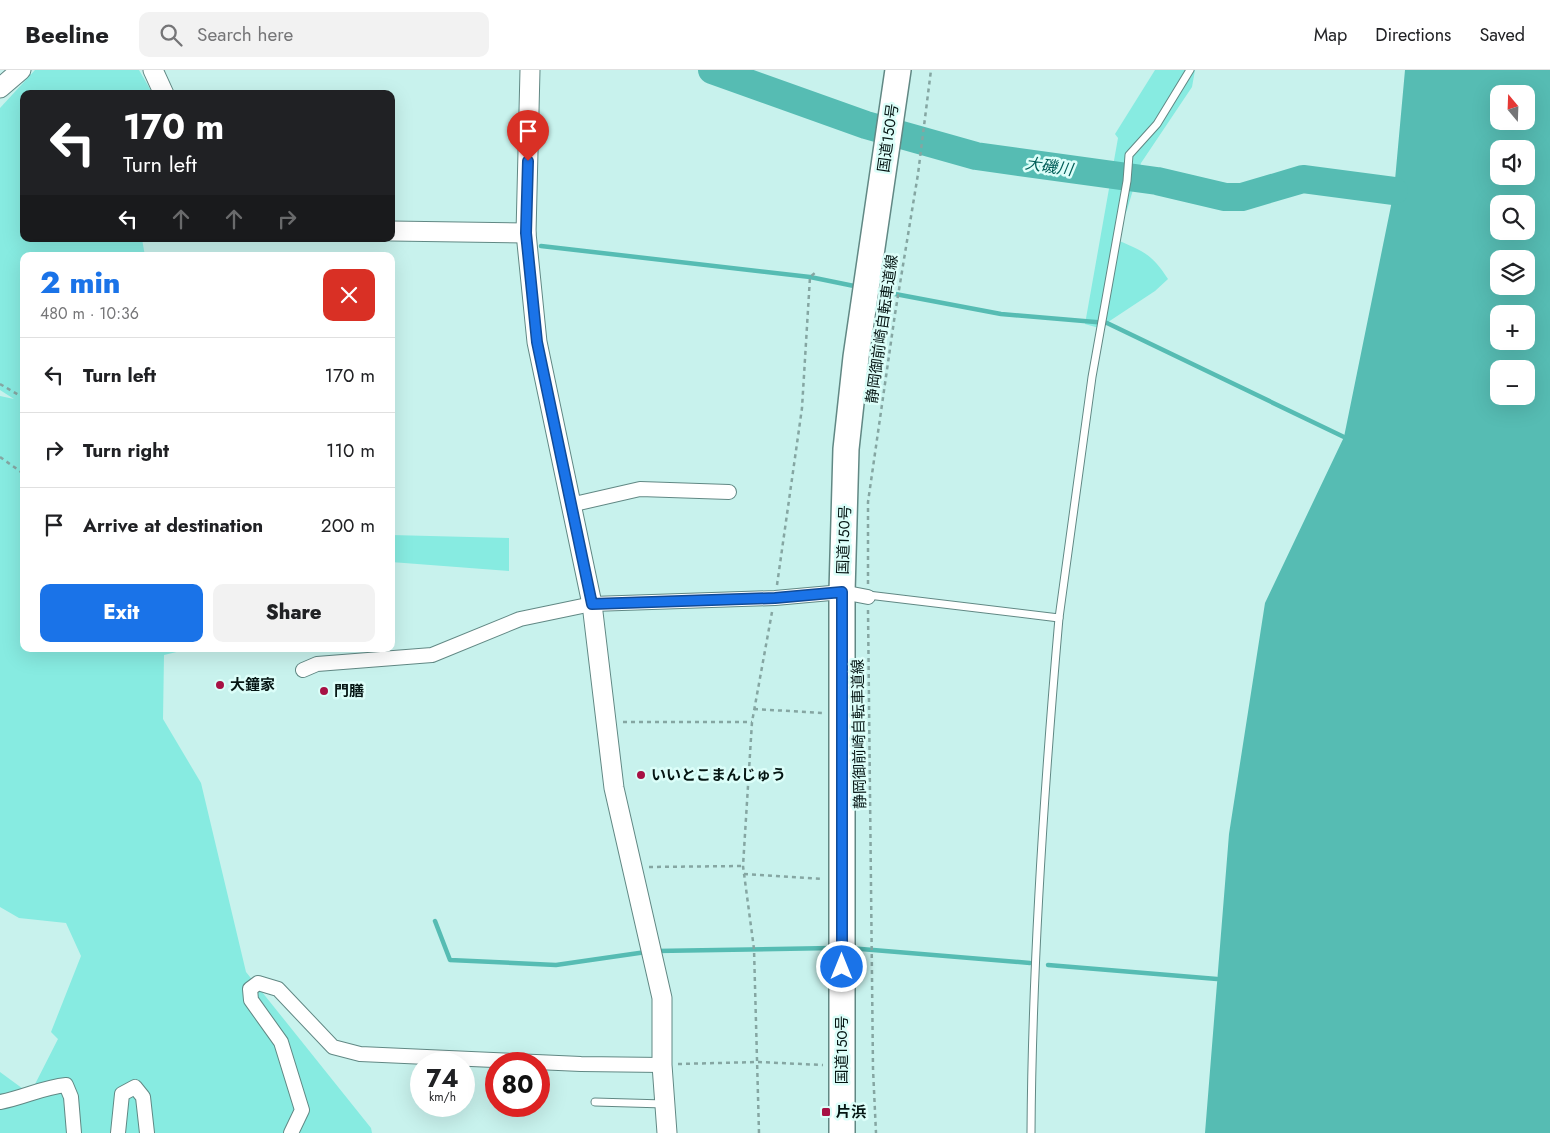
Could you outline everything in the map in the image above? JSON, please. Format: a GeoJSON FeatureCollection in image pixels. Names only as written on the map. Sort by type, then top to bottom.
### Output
{"type":"FeatureCollection","features":[{"type":"Feature","properties":{"kind":"highway","name":"国道150号"},"geometry":{"type":"LineString","coordinates":[[842,1133],[842,592],[846,449],[856,356],[898,70]]}},
{"type":"Feature","properties":{"kind":"street"},"geometry":{"type":"LineString","coordinates":[[0,88],[21,70]]}},
{"type":"Feature","properties":{"kind":"street"},"geometry":{"type":"LineString","coordinates":[[153,70],[162,90]]}},
{"type":"Feature","properties":{"kind":"street"},"geometry":{"type":"LineString","coordinates":[[530,70],[526,233],[537,342],[592,604],[614,788],[662,998],[662,1065],[666,1133]]}},
{"type":"Feature","properties":{"kind":"street"},"geometry":{"type":"LineString","coordinates":[[395,231],[526,233]]}},
{"type":"Feature","properties":{"kind":"street"},"geometry":{"type":"LineString","coordinates":[[570,505],[640,489],[729,492]]}},
{"type":"Feature","properties":{"kind":"street"},"geometry":{"type":"LineString","coordinates":[[303,670],[317,664],[432,655],[520,619],[592,604],[775,598],[842,592],[868,596]]}},
{"type":"Feature","properties":{"kind":"street"},"geometry":{"type":"LineString","coordinates":[[291,1133],[302,1110],[281,1042],[251,1000],[250,989],[258,983],[278,989],[333,1047],[360,1054],[581,1064],[662,1065]]}},
{"type":"Feature","properties":{"kind":"street"},"geometry":{"type":"LineString","coordinates":[[0,1102],[21,1098],[53,1086],[66,1085],[71,1098],[74,1133]]}},
{"type":"Feature","properties":{"kind":"street"},"geometry":{"type":"LineString","coordinates":[[118,1133],[122,1094],[135,1088],[143,1097],[147,1133]]}},
{"type":"Feature","properties":{"kind":"lane"},"geometry":{"type":"LineString","coordinates":[[1031,1133],[1044,793],[1060,618],[1092,377],[1128,181],[1130,155],[1158,124],[1190,70]]}},
{"type":"Feature","properties":{"kind":"lane"},"geometry":{"type":"LineString","coordinates":[[868,596],[1060,618]]}},
{"type":"Feature","properties":{"kind":"lane"},"geometry":{"type":"LineString","coordinates":[[595,1102],[664,1104]]}},
{"type":"Feature","properties":{"kind":"path","name":"静岡御前崎自転車道線"},"geometry":{"type":"LineString","coordinates":[[876,1133],[872,956],[868,502],[897,301],[918,174],[931,70]]}},
{"type":"Feature","properties":{"kind":"path"},"geometry":{"type":"LineString","coordinates":[[759,1133],[759,1062],[754,949],[743,866],[752,722],[775,598],[802,408],[810,277],[816,272]]}},
{"type":"Feature","properties":{"kind":"path"},"geometry":{"type":"LineString","coordinates":[[0,384],[20,396]]}},
{"type":"Feature","properties":{"kind":"path"},"geometry":{"type":"LineString","coordinates":[[0,457],[20,471]]}},
{"type":"Feature","properties":{"kind":"path"},"geometry":{"type":"LineString","coordinates":[[754,709],[842,714]]}},
{"type":"Feature","properties":{"kind":"path"},"geometry":{"type":"LineString","coordinates":[[606,722],[752,722]]}},
{"type":"Feature","properties":{"kind":"path"},"geometry":{"type":"LineString","coordinates":[[632,867],[743,866]]}},
{"type":"Feature","properties":{"kind":"path"},"geometry":{"type":"LineString","coordinates":[[744,874],[842,880]]}},
{"type":"Feature","properties":{"kind":"path"},"geometry":{"type":"LineString","coordinates":[[662,1065],[759,1062],[842,1066]]}},
{"type":"Feature","properties":{"kind":"shaded area"},"geometry":{"type":"Polygon","coordinates":[[[35,70],[139,70],[151,90],[20,90],[20,242],[143,242],[144,252],[20,252],[20,652],[176,652],[164,655],[163,719],[201,783],[246,972],[371,1128],[372,1133],[0,1133],[0,1072],[30,1094],[58,1039],[51,1032],[81,956],[66,923],[19,918],[0,907],[0,396],[14,399],[0,390],[0,108],[35,70]]]}},
{"type":"Feature","properties":{"kind":"shaded area"},"geometry":{"type":"Polygon","coordinates":[[[1155,70],[1195,70],[1192,87],[1141,163],[1127,210],[1113,238],[1138,249],[1150,257],[1168,279],[1155,291],[1099,328],[1085,324],[1118,138],[1115,134],[1155,70]]]}},
{"type":"Feature","properties":{"kind":"shaded area"},"geometry":{"type":"Polygon","coordinates":[[[1405,70],[1550,70],[1550,1133],[1205,1133],[1229,834],[1265,603],[1344,437],[1394,191],[1405,70]]]}},
{"type":"Feature","properties":{"kind":"shaded area"},"geometry":{"type":"Polygon","coordinates":[[[395,535],[509,538],[509,571],[395,562],[395,535]]]}},
{"type":"Feature","properties":{"kind":"waterway","name":"大磯川"},"geometry":{"type":"LineString","coordinates":[[712,70],[866,125],[976,156],[1157,181],[1225,197],[1242,197],[1303,179],[1394,191]]}},
{"type":"Feature","properties":{"kind":"waterway"},"geometry":{"type":"LineString","coordinates":[[541,246],[810,277],[859,287]]}},
{"type":"Feature","properties":{"kind":"waterway"},"geometry":{"type":"LineString","coordinates":[[874,290],[1001,314],[1107,323],[1344,437]]}},
{"type":"Feature","properties":{"kind":"waterway"},"geometry":{"type":"LineString","coordinates":[[435,921],[450,960],[556,965],[646,952]]}},
{"type":"Feature","properties":{"kind":"waterway"},"geometry":{"type":"LineString","coordinates":[[656,951],[833,948]]}},
{"type":"Feature","properties":{"kind":"waterway"},"geometry":{"type":"LineString","coordinates":[[849,948],[1030,963]]}},
{"type":"Feature","properties":{"kind":"waterway"},"geometry":{"type":"LineString","coordinates":[[1048,965],[1217,979]]}},
{"type":"Feature","properties":{"kind":"place","name":"大鐘家"},"geometry":{"type":"Point","coordinates":[220,685]}},
{"type":"Feature","properties":{"kind":"place","name":"門膳"},"geometry":{"type":"Point","coordinates":[324,691]}},
{"type":"Feature","properties":{"kind":"place","name":"いいとこまんじゅう"},"geometry":{"type":"Point","coordinates":[641,775]}},
{"type":"Feature","properties":{"kind":"place","name":"片浜"},"geometry":{"type":"Point","coordinates":[826,1112]}},
{"type":"Feature","properties":{"kind":"route"},"geometry":{"type":"LineString","coordinates":[[528,161],[526,233],[537,342],[548,406],[592,604],[775,598],[842,592],[842,967]]}}]}
